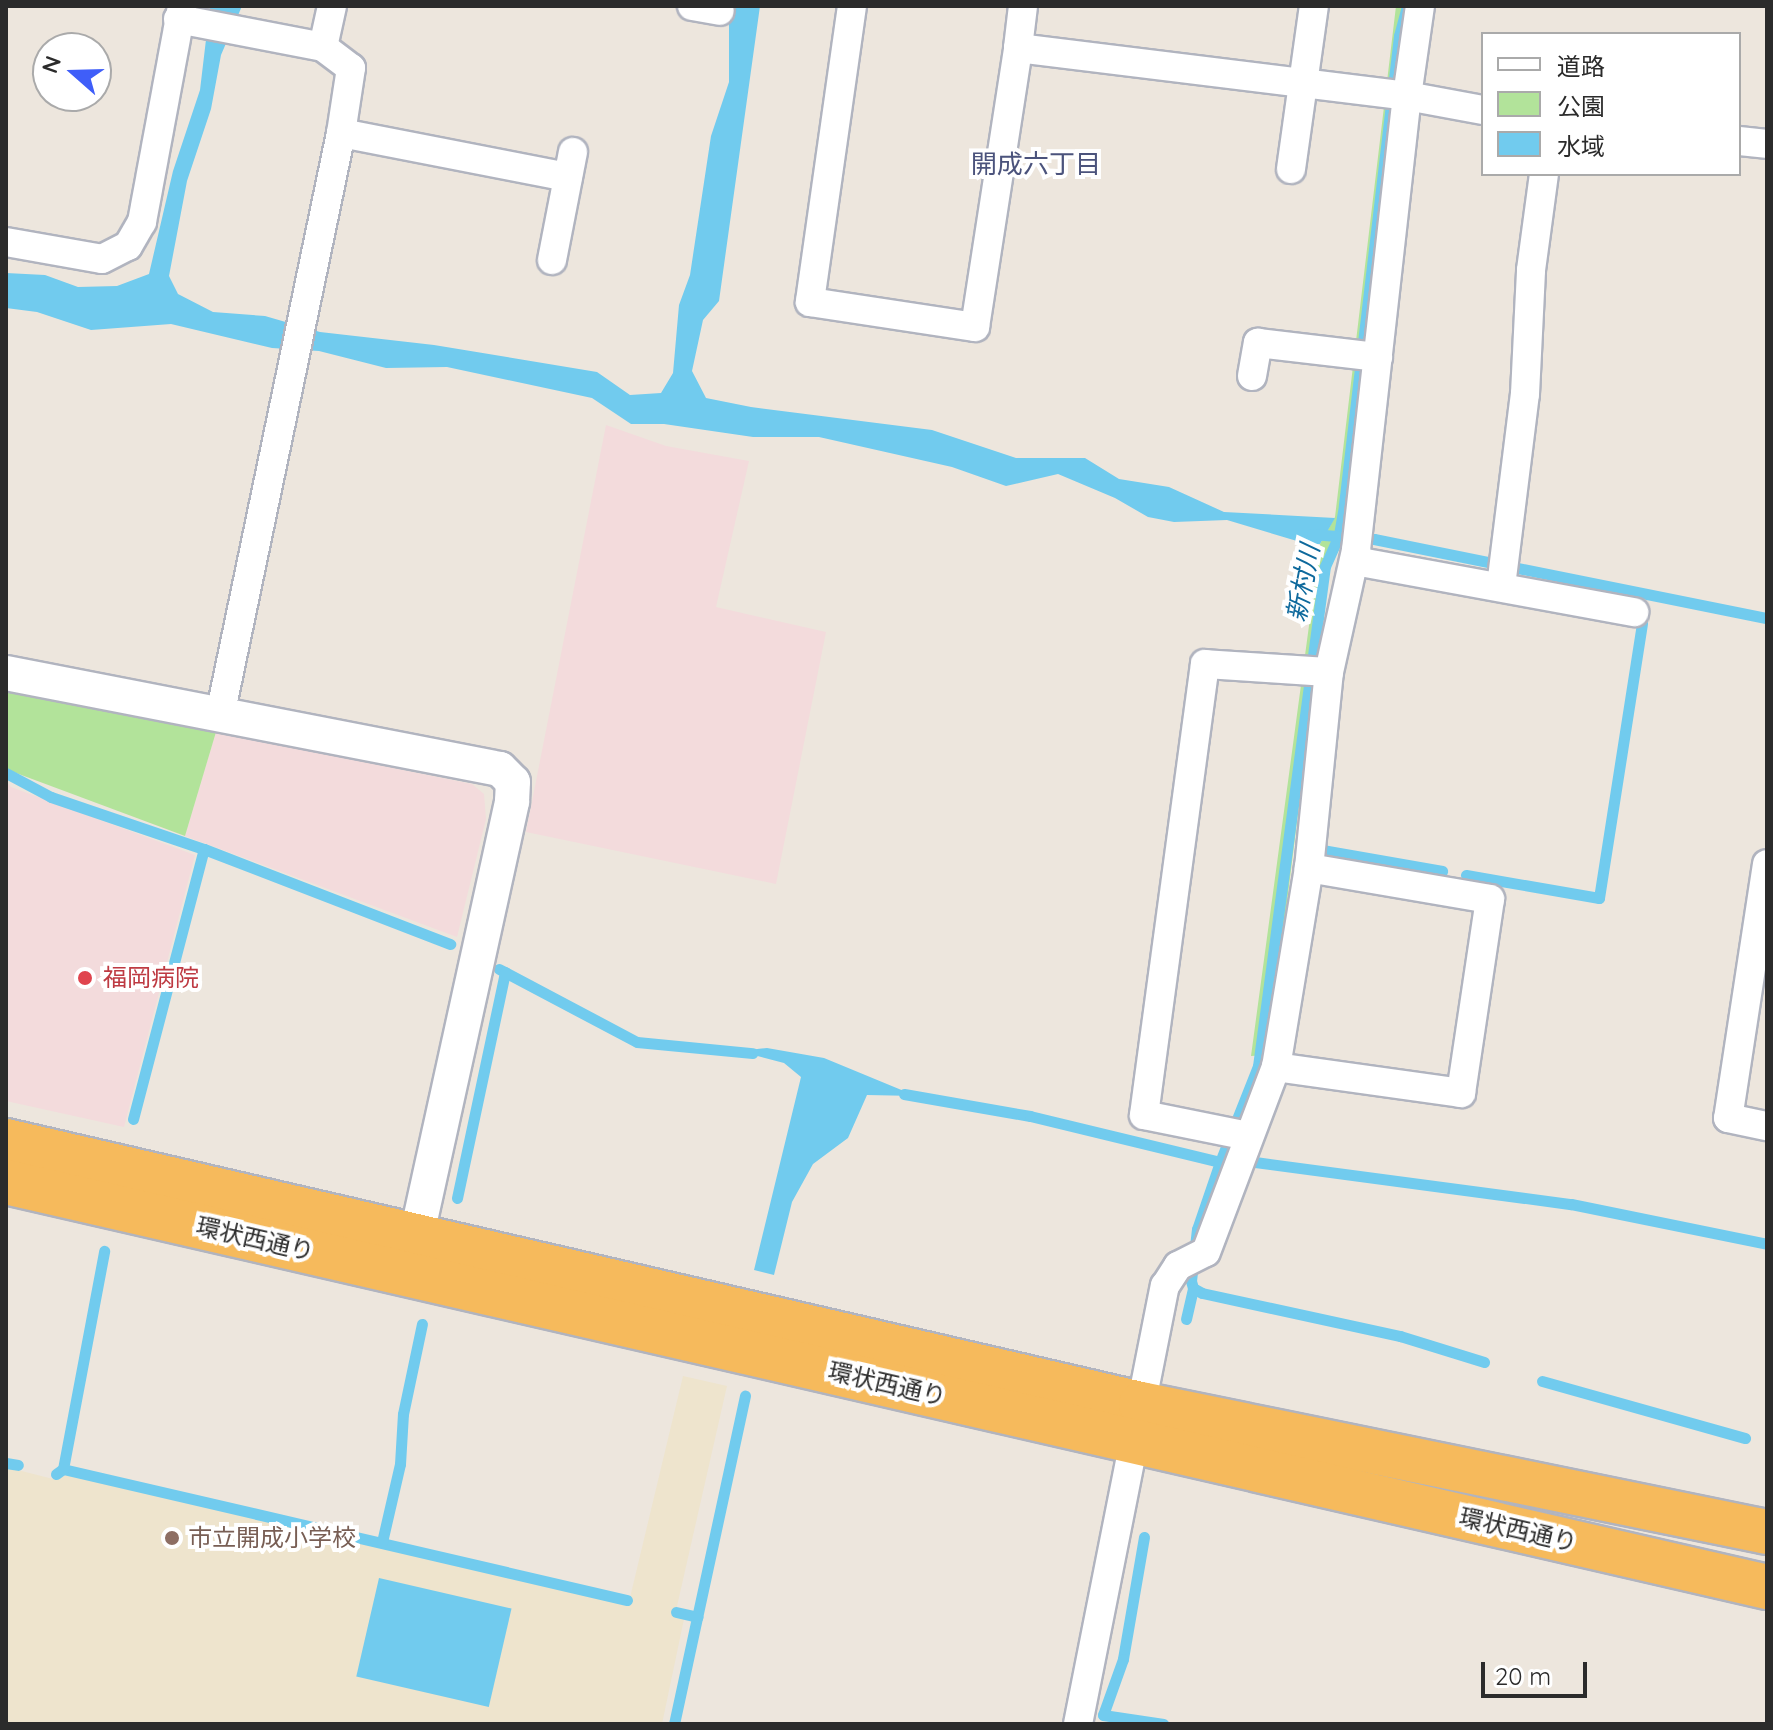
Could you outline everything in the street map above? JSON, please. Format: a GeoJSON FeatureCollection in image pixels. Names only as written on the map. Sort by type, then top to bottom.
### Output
{"type":"FeatureCollection","features":[{"type":"Feature","properties":{"kind":"highway","name":"環状西通り"},"geometry":{"type":"LineString","coordinates":[[6,1141],[417,1234],[1767,1587]]}},
{"type":"Feature","properties":{"kind":"highway","name":"環状西通り"},"geometry":{"type":"LineString","coordinates":[[6,1182],[1138,1423],[1767,1532]]}},
{"type":"Feature","properties":{"kind":"street"},"geometry":{"type":"LineString","coordinates":[[323,47],[332,6]]}},
{"type":"Feature","properties":{"kind":"street"},"geometry":{"type":"LineString","coordinates":[[692,6],[720,11]]}},
{"type":"Feature","properties":{"kind":"street"},"geometry":{"type":"LineString","coordinates":[[852,6],[810,302],[975,327],[1023,6]]}},
{"type":"Feature","properties":{"kind":"street"},"geometry":{"type":"LineString","coordinates":[[1291,169],[1314,6]]}},
{"type":"Feature","properties":{"kind":"street"},"geometry":{"type":"LineString","coordinates":[[1078,1724],[1165,1286],[1178,1266],[1206,1252],[1236,1145],[1276,1067],[1309,868],[1313,671],[1357,544],[1407,96],[1420,6]]}},
{"type":"Feature","properties":{"kind":"street"},"geometry":{"type":"LineString","coordinates":[[6,242],[102,259],[128,246],[142,222],[187,16],[241,31],[323,47],[351,68],[341,133],[220,715]]}},
{"type":"Feature","properties":{"kind":"street"},"geometry":{"type":"LineString","coordinates":[[1018,48],[1407,96],[1481,110]]}},
{"type":"Feature","properties":{"kind":"street"},"geometry":{"type":"LineString","coordinates":[[341,133],[571,165],[552,260]]}},
{"type":"Feature","properties":{"kind":"street"},"geometry":{"type":"LineString","coordinates":[[1741,141],[1767,144]]}},
{"type":"Feature","properties":{"kind":"street"},"geometry":{"type":"LineString","coordinates":[[1502,578],[1525,394],[1531,270],[1544,176]]}},
{"type":"Feature","properties":{"kind":"street"},"geometry":{"type":"LineString","coordinates":[[1252,376],[1258,343],[1378,357]]}},
{"type":"Feature","properties":{"kind":"street"},"geometry":{"type":"LineString","coordinates":[[1357,544],[1634,612]]}},
{"type":"Feature","properties":{"kind":"street"},"geometry":{"type":"LineString","coordinates":[[1236,1145],[1144,1115],[1205,664],[1313,671]]}},
{"type":"Feature","properties":{"kind":"street"},"geometry":{"type":"LineString","coordinates":[[6,673],[500,769],[513,782],[512,802],[417,1234]]}},
{"type":"Feature","properties":{"kind":"street"},"geometry":{"type":"LineString","coordinates":[[1767,864],[1728,1118],[1767,1126]]}},
{"type":"Feature","properties":{"kind":"street"},"geometry":{"type":"LineString","coordinates":[[1276,1067],[1461,1093],[1490,899],[1309,868]]}},
{"type":"Feature","properties":{"kind":"shaded area"},"geometry":{"type":"Polygon","coordinates":[[[606,425],[666,446],[749,461],[716,607],[826,632],[776,884],[526,832],[606,425]]]}},
{"type":"Feature","properties":{"kind":"shaded area"},"geometry":{"type":"Polygon","coordinates":[[[216,732],[472,784],[484,794],[486,819],[457,937],[185,836],[216,732]]]}},
{"type":"Feature","properties":{"kind":"shaded area","name":"福岡病院"},"geometry":{"type":"Polygon","coordinates":[[[6,781],[11,787],[195,855],[124,1127],[6,1101],[6,781]]]}},
{"type":"Feature","properties":{"kind":"shaded area","name":"市立開成小学校"},"geometry":{"type":"Polygon","coordinates":[[[683,1376],[727,1386],[675,1615],[684,1619],[662,1724],[6,1724],[6,1467],[57,1480],[68,1474],[628,1606],[683,1376]]]}},
{"type":"Feature","properties":{"kind":"green space"},"geometry":{"type":"Polygon","coordinates":[[[1396,6],[1413,6],[1348,531],[1328,572],[1268,1055],[1251,1056],[1320,544],[1335,517],[1396,6]]]}},
{"type":"Feature","properties":{"kind":"green space"},"geometry":{"type":"Polygon","coordinates":[[[6,692],[216,732],[185,836],[8,770],[6,692]]]}},
{"type":"Feature","properties":{"kind":"water"},"geometry":{"type":"Polygon","coordinates":[[[210,6],[242,6],[221,55],[211,109],[187,181],[169,276],[178,294],[213,312],[265,316],[320,332],[434,345],[597,372],[630,395],[661,393],[673,373],[679,305],[690,275],[711,136],[729,82],[729,15],[732,6],[760,6],[719,301],[703,320],[692,371],[706,398],[751,407],[932,430],[1016,458],[1085,458],[1119,479],[1169,487],[1224,512],[1335,518],[1320,544],[1307,544],[1227,520],[1174,522],[1148,517],[1115,498],[1058,474],[1006,486],[952,467],[819,437],[753,437],[664,424],[631,424],[592,398],[447,367],[386,368],[319,351],[272,348],[171,324],[91,330],[37,312],[6,308],[6,273],[45,275],[78,287],[117,286],[149,274],[173,171],[200,90],[210,6]]]}},
{"type":"Feature","properties":{"kind":"water"},"geometry":{"type":"Polygon","coordinates":[[[767,1048],[824,1058],[916,1096],[867,1095],[848,1138],[813,1164],[792,1202],[774,1275],[754,1270],[801,1077],[784,1063],[739,1051],[767,1048]]]}},
{"type":"Feature","properties":{"kind":"water"},"geometry":{"type":"Polygon","coordinates":[[[379,1578],[512,1609],[489,1707],[356,1676],[379,1578]]]}},
{"type":"Feature","properties":{"kind":"waterway","name":"新村川"},"geometry":{"type":"LineString","coordinates":[[1407,6],[1399,36],[1344,506],[1339,535],[1325,566],[1258,1066],[1220,1162],[1255,1162],[1571,1204],[1767,1244]]}},
{"type":"Feature","properties":{"kind":"waterway"},"geometry":{"type":"LineString","coordinates":[[1312,534],[1374,539],[1767,618]]}},
{"type":"Feature","properties":{"kind":"waterway"},"geometry":{"type":"LineString","coordinates":[[1466,875],[1599,898],[1642,623]]}},
{"type":"Feature","properties":{"kind":"waterway"},"geometry":{"type":"LineString","coordinates":[[6,773],[51,797],[204,849],[450,944]]}},
{"type":"Feature","properties":{"kind":"waterway"},"geometry":{"type":"LineString","coordinates":[[133,1119],[204,849]]}},
{"type":"Feature","properties":{"kind":"waterway"},"geometry":{"type":"LineString","coordinates":[[1322,850],[1442,871]]}},
{"type":"Feature","properties":{"kind":"waterway"},"geometry":{"type":"LineString","coordinates":[[499,969],[637,1042],[752,1053]]}},
{"type":"Feature","properties":{"kind":"waterway"},"geometry":{"type":"LineString","coordinates":[[457,1198],[505,972]]}},
{"type":"Feature","properties":{"kind":"waterway"},"geometry":{"type":"LineString","coordinates":[[904,1094],[1030,1116],[1220,1162],[1197,1229],[1191,1281],[1193,1288],[1202,1293],[1400,1336],[1484,1362]]}},
{"type":"Feature","properties":{"kind":"waterway"},"geometry":{"type":"LineString","coordinates":[[56,1474],[63,1469],[104,1251]]}},
{"type":"Feature","properties":{"kind":"waterway"},"geometry":{"type":"LineString","coordinates":[[1186,1319],[1193,1288]]}},
{"type":"Feature","properties":{"kind":"waterway"},"geometry":{"type":"LineString","coordinates":[[382,1542],[400,1464],[403,1414],[422,1324]]}},
{"type":"Feature","properties":{"kind":"waterway"},"geometry":{"type":"LineString","coordinates":[[1542,1381],[1745,1438]]}},
{"type":"Feature","properties":{"kind":"waterway"},"geometry":{"type":"LineString","coordinates":[[674,1724],[745,1396]]}},
{"type":"Feature","properties":{"kind":"waterway"},"geometry":{"type":"LineString","coordinates":[[6,1463],[18,1465]]}},
{"type":"Feature","properties":{"kind":"waterway"},"geometry":{"type":"LineString","coordinates":[[63,1469],[627,1600]]}},
{"type":"Feature","properties":{"kind":"waterway"},"geometry":{"type":"LineString","coordinates":[[1144,1537],[1123,1659],[1103,1715],[1163,1724]]}},
{"type":"Feature","properties":{"kind":"waterway"},"geometry":{"type":"LineString","coordinates":[[676,1612],[697,1617]]}},
{"type":"Feature","properties":{"kind":"place","name":"福岡病院"},"geometry":{"type":"Point","coordinates":[85,978]}},
{"type":"Feature","properties":{"kind":"place","name":"市立開成小学校"},"geometry":{"type":"Point","coordinates":[172,1538]}},
{"type":"Feature","properties":{"kind":"district","name":"開成六丁目"},"geometry":{"type":"Point","coordinates":[1036,164]}}]}
